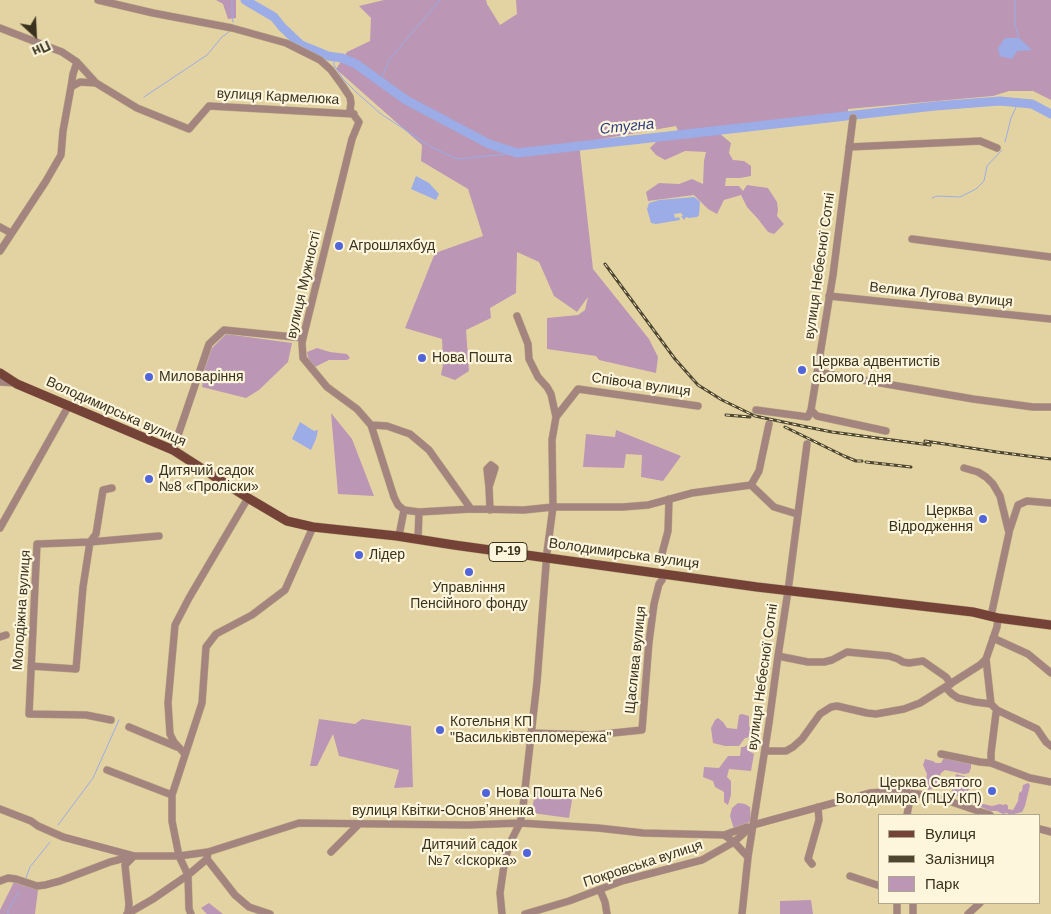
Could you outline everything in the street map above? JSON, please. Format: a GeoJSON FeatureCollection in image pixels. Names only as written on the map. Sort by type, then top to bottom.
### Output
{"type":"FeatureCollection","features":[{"type":"Feature","properties":{"kind":"main road","name":"Володимирська вулиця"},"geometry":{"type":"LineString","coordinates":[[0,373],[17,384],[173,450],[288,521],[313,527],[399,536],[664,574],[884,601],[1051,625]]}},
{"type":"Feature","properties":{"kind":"street"},"geometry":{"type":"LineString","coordinates":[[98,0],[232,28],[286,43],[320,60],[331,70],[350,97],[350,110],[354,114]]}},
{"type":"Feature","properties":{"kind":"street","name":"вулиця Кармелюка"},"geometry":{"type":"LineString","coordinates":[[0,28],[62,52],[76,62],[96,83],[137,108],[189,129],[209,106],[354,114]]}},
{"type":"Feature","properties":{"kind":"street"},"geometry":{"type":"LineString","coordinates":[[0,251],[61,155],[63,131],[76,62]]}},
{"type":"Feature","properties":{"kind":"street"},"geometry":{"type":"LineString","coordinates":[[71,87],[80,82],[96,83]]}},
{"type":"Feature","properties":{"kind":"street","name":"вулиця Мужності"},"geometry":{"type":"LineString","coordinates":[[354,114],[359,122],[352,139],[303,338],[303,358],[327,387],[357,409],[370,425],[394,497],[398,505],[404,510]]}},
{"type":"Feature","properties":{"kind":"street","name":"вулиця Небесної Сотні"},"geometry":{"type":"LineString","coordinates":[[756,410],[808,417],[811,410],[834,275],[853,118]]}},
{"type":"Feature","properties":{"kind":"street"},"geometry":{"type":"LineString","coordinates":[[849,147],[980,140],[997,148]]}},
{"type":"Feature","properties":{"kind":"street"},"geometry":{"type":"LineString","coordinates":[[0,227],[11,233]]}},
{"type":"Feature","properties":{"kind":"street"},"geometry":{"type":"LineString","coordinates":[[912,239],[1051,257]]}},
{"type":"Feature","properties":{"kind":"street","name":"Велика Лугова вулиця"},"geometry":{"type":"LineString","coordinates":[[829,296],[1051,319]]}},
{"type":"Feature","properties":{"kind":"street"},"geometry":{"type":"LineString","coordinates":[[517,316],[528,344],[529,359],[538,377],[551,394],[556,417]]}},
{"type":"Feature","properties":{"kind":"street"},"geometry":{"type":"LineString","coordinates":[[173,450],[209,344],[224,330],[303,338]]}},
{"type":"Feature","properties":{"kind":"street"},"geometry":{"type":"LineString","coordinates":[[817,372],[974,400],[1033,407],[1051,407]]}},
{"type":"Feature","properties":{"kind":"street","name":"Володимирська вулиця"},"geometry":{"type":"LineString","coordinates":[[0,382],[17,384]]}},
{"type":"Feature","properties":{"kind":"street","name":"Співоча вулиця"},"geometry":{"type":"LineString","coordinates":[[547,558],[553,508],[552,440],[556,417],[578,388],[698,406]]}},
{"type":"Feature","properties":{"kind":"street"},"geometry":{"type":"LineString","coordinates":[[0,528],[69,406]]}},
{"type":"Feature","properties":{"kind":"street"},"geometry":{"type":"LineString","coordinates":[[811,410],[817,416],[886,431]]}},
{"type":"Feature","properties":{"kind":"street"},"geometry":{"type":"LineString","coordinates":[[752,485],[759,470],[769,424]]}},
{"type":"Feature","properties":{"kind":"street"},"geometry":{"type":"LineString","coordinates":[[370,425],[387,426],[410,434],[429,450],[471,509]]}},
{"type":"Feature","properties":{"kind":"street","name":"вулиця Небесної Сотні"},"geometry":{"type":"LineString","coordinates":[[742,914],[748,857],[788,590],[806,444]]}},
{"type":"Feature","properties":{"kind":"street"},"geometry":{"type":"LineString","coordinates":[[964,468],[978,472],[993,484],[1000,496],[1009,533]]}},
{"type":"Feature","properties":{"kind":"street"},"geometry":{"type":"LineString","coordinates":[[399,536],[404,510],[419,512],[471,509],[524,510],[623,507],[648,504],[692,493],[752,485]]}},
{"type":"Feature","properties":{"kind":"street"},"geometry":{"type":"LineString","coordinates":[[752,485],[774,507],[797,514]]}},
{"type":"Feature","properties":{"kind":"street"},"geometry":{"type":"LineString","coordinates":[[488,487],[490,510]]}},
{"type":"Feature","properties":{"kind":"street"},"geometry":{"type":"LineString","coordinates":[[31,666],[76,669],[83,587],[90,542],[96,534],[103,490],[112,488]]}},
{"type":"Feature","properties":{"kind":"street"},"geometry":{"type":"LineString","coordinates":[[182,751],[170,734],[168,703],[175,625],[248,498]]}},
{"type":"Feature","properties":{"kind":"street"},"geometry":{"type":"LineString","coordinates":[[660,561],[668,531],[669,499]]}},
{"type":"Feature","properties":{"kind":"street"},"geometry":{"type":"LineString","coordinates":[[991,704],[986,659],[997,628],[994,617],[1009,533],[1018,505],[1027,501],[1051,503]]}},
{"type":"Feature","properties":{"kind":"street"},"geometry":{"type":"LineString","coordinates":[[418,539],[419,512]]}},
{"type":"Feature","properties":{"kind":"street"},"geometry":{"type":"LineString","coordinates":[[191,914],[189,909],[188,875],[179,856],[172,821],[172,795],[182,751],[202,703],[206,647],[216,634],[252,615],[285,590],[313,527]]}},
{"type":"Feature","properties":{"kind":"street","name":"Молодіжна вулиця"},"geometry":{"type":"LineString","coordinates":[[111,720],[86,715],[28,714],[34,632],[37,544],[159,536]]}},
{"type":"Feature","properties":{"kind":"street"},"geometry":{"type":"LineString","coordinates":[[502,914],[500,892],[504,865],[509,845],[520,823],[523,807],[537,682],[547,558]]}},
{"type":"Feature","properties":{"kind":"street","name":"Щаслива вулиця"},"geometry":{"type":"LineString","coordinates":[[531,733],[593,735],[642,730],[654,604],[659,584],[664,574]]}},
{"type":"Feature","properties":{"kind":"street"},"geometry":{"type":"LineString","coordinates":[[993,638],[1028,654],[1051,673]]}},
{"type":"Feature","properties":{"kind":"street"},"geometry":{"type":"LineString","coordinates":[[778,656],[808,662],[824,662],[847,652],[889,656],[909,663],[923,661],[946,677],[952,694],[958,698],[991,704],[997,710],[1037,729],[1051,746]]}},
{"type":"Feature","properties":{"kind":"street"},"geometry":{"type":"LineString","coordinates":[[765,751],[786,751],[792,747],[802,739],[820,714],[831,707],[837,706],[867,714],[897,711],[920,704],[980,665],[986,659]]}},
{"type":"Feature","properties":{"kind":"street"},"geometry":{"type":"LineString","coordinates":[[991,763],[997,710]]}},
{"type":"Feature","properties":{"kind":"street"},"geometry":{"type":"LineString","coordinates":[[129,727],[182,751]]}},
{"type":"Feature","properties":{"kind":"street"},"geometry":{"type":"LineString","coordinates":[[941,754],[991,763],[1030,778],[1051,782]]}},
{"type":"Feature","properties":{"kind":"street"},"geometry":{"type":"LineString","coordinates":[[107,770],[172,795]]}},
{"type":"Feature","properties":{"kind":"street","name":"Покровська вулиця"},"geometry":{"type":"LineString","coordinates":[[525,914],[545,909],[622,881],[702,860],[734,842],[753,825],[870,793],[898,791],[937,797],[987,814]]}},
{"type":"Feature","properties":{"kind":"street"},"geometry":{"type":"LineString","coordinates":[[907,814],[911,793]]}},
{"type":"Feature","properties":{"kind":"street"},"geometry":{"type":"LineString","coordinates":[[812,864],[808,859],[819,820],[818,807]]}},
{"type":"Feature","properties":{"kind":"street","name":"вулиця Квітки-Основʼяненка"},"geometry":{"type":"LineString","coordinates":[[0,809],[31,821],[63,837],[134,856]]}},
{"type":"Feature","properties":{"kind":"street","name":"вулиця Квітки-Основʼяненка"},"geometry":{"type":"LineString","coordinates":[[4,879],[16,879],[38,886],[60,882],[110,862],[134,856],[207,855],[299,822],[468,826],[520,823],[643,833],[724,835]]}},
{"type":"Feature","properties":{"kind":"street"},"geometry":{"type":"LineString","coordinates":[[331,852],[359,824]]}},
{"type":"Feature","properties":{"kind":"street"},"geometry":{"type":"LineString","coordinates":[[724,835],[753,825]]}},
{"type":"Feature","properties":{"kind":"street"},"geometry":{"type":"LineString","coordinates":[[724,835],[734,842],[748,857]]}},
{"type":"Feature","properties":{"kind":"street"},"geometry":{"type":"LineString","coordinates":[[128,913],[153,899],[188,875],[207,855],[235,895],[249,907],[270,914]]}},
{"type":"Feature","properties":{"kind":"street"},"geometry":{"type":"LineString","coordinates":[[128,913],[129,904],[124,865],[134,856]]}},
{"type":"Feature","properties":{"kind":"street"},"geometry":{"type":"LineString","coordinates":[[850,876],[878,885]]}},
{"type":"Feature","properties":{"kind":"street"},"geometry":{"type":"LineString","coordinates":[[600,890],[607,914]]}},
{"type":"Feature","properties":{"kind":"street"},"geometry":{"type":"LineString","coordinates":[[968,914],[979,904]]}},
{"type":"Feature","properties":{"kind":"street"},"geometry":{"type":"LineString","coordinates":[[537,914],[545,909]]}},
{"type":"Feature","properties":{"kind":"green space"},"geometry":{"type":"Polygon","coordinates":[[[216,0],[236,0],[236,18],[228,19],[223,4],[216,0]]]}},
{"type":"Feature","properties":{"kind":"green space"},"geometry":{"type":"Polygon","coordinates":[[[384,0],[486,0],[500,25],[517,14],[516,0],[1051,0],[1051,100],[1033,91],[1009,91],[993,96],[848,109],[848,114],[678,131],[676,126],[579,143],[593,269],[649,339],[658,357],[656,373],[599,360],[596,356],[547,349],[547,318],[578,315],[585,310],[588,297],[577,312],[554,296],[539,262],[517,252],[516,293],[490,308],[491,318],[466,330],[469,371],[455,380],[441,375],[443,364],[442,339],[405,328],[435,253],[483,236],[468,189],[421,161],[422,145],[336,69],[347,52],[370,41],[371,18],[359,6],[384,0]]]}},
{"type":"Feature","properties":{"kind":"green space"},"geometry":{"type":"Polygon","coordinates":[[[719,133],[731,143],[729,153],[733,160],[744,161],[751,166],[751,176],[726,178],[725,186],[739,186],[743,191],[747,185],[768,188],[777,202],[777,216],[784,224],[774,234],[768,232],[747,207],[741,195],[724,200],[717,214],[708,209],[694,195],[648,201],[646,192],[659,183],[679,184],[692,179],[703,184],[706,152],[685,151],[665,160],[656,155],[650,148],[658,140],[719,133]]]}},
{"type":"Feature","properties":{"kind":"green space"},"geometry":{"type":"Polygon","coordinates":[[[226,334],[292,343],[288,362],[259,390],[246,398],[202,387],[205,368],[212,348],[226,334]]]}},
{"type":"Feature","properties":{"kind":"green space"},"geometry":{"type":"Polygon","coordinates":[[[317,348],[347,354],[350,358],[347,360],[329,360],[315,367],[309,362],[307,352],[317,348]]]}},
{"type":"Feature","properties":{"kind":"green space"},"geometry":{"type":"Polygon","coordinates":[[[331,413],[352,439],[374,496],[338,494],[331,413]]]}},
{"type":"Feature","properties":{"kind":"green space"},"geometry":{"type":"Polygon","coordinates":[[[616,430],[681,456],[663,481],[641,477],[642,455],[626,454],[624,468],[583,467],[586,434],[615,437],[616,430]]]}},
{"type":"Feature","properties":{"kind":"green space"},"geometry":{"type":"Polygon","coordinates":[[[739,715],[749,716],[749,727],[761,728],[760,732],[745,738],[739,746],[725,746],[713,743],[711,728],[715,720],[718,718],[727,728],[737,729],[739,715]]]}},
{"type":"Feature","properties":{"kind":"green space"},"geometry":{"type":"Polygon","coordinates":[[[319,719],[355,724],[362,719],[411,726],[413,787],[394,788],[399,770],[339,756],[333,734],[317,766],[310,766],[319,719]]]}},
{"type":"Feature","properties":{"kind":"green space"},"geometry":{"type":"Polygon","coordinates":[[[747,745],[749,751],[754,754],[751,771],[729,769],[727,777],[731,781],[731,795],[728,805],[724,802],[724,792],[715,787],[713,781],[703,777],[704,767],[719,768],[728,756],[740,756],[741,747],[747,745]]]}},
{"type":"Feature","properties":{"kind":"green space"},"geometry":{"type":"Polygon","coordinates":[[[945,756],[971,762],[969,773],[964,774],[945,770],[941,773],[936,787],[929,790],[925,787],[927,774],[923,765],[925,759],[941,763],[945,756]]]}},
{"type":"Feature","properties":{"kind":"green space"},"geometry":{"type":"Polygon","coordinates":[[[956,774],[971,778],[967,798],[951,795],[956,774]]]}},
{"type":"Feature","properties":{"kind":"green space"},"geometry":{"type":"Polygon","coordinates":[[[1028,783],[1030,785],[1022,812],[1003,814],[997,811],[990,811],[972,803],[992,806],[1006,804],[1008,809],[1013,810],[1023,785],[1028,783]]]}},
{"type":"Feature","properties":{"kind":"green space"},"geometry":{"type":"Polygon","coordinates":[[[535,789],[573,794],[569,818],[532,813],[535,789]]]}},
{"type":"Feature","properties":{"kind":"green space"},"geometry":{"type":"Polygon","coordinates":[[[738,803],[750,807],[751,820],[747,824],[734,829],[730,816],[732,808],[738,803]]]}},
{"type":"Feature","properties":{"kind":"green space"},"geometry":{"type":"Polygon","coordinates":[[[14,882],[38,890],[35,914],[0,914],[0,910],[14,882]]]}},
{"type":"Feature","properties":{"kind":"green space"},"geometry":{"type":"Polygon","coordinates":[[[811,900],[813,914],[780,914],[780,901],[811,900]]]}},
{"type":"Feature","properties":{"kind":"green space"},"geometry":{"type":"Polygon","coordinates":[[[209,903],[223,914],[207,914],[201,908],[209,903]]]}},
{"type":"Feature","properties":{"kind":"water"},"geometry":{"type":"Polygon","coordinates":[[[1005,38],[1019,38],[1032,50],[1017,51],[1012,59],[1000,56],[998,48],[1005,38]]]}},
{"type":"Feature","properties":{"kind":"water"},"geometry":{"type":"Polygon","coordinates":[[[416,176],[429,183],[439,194],[436,200],[411,189],[416,176]]]}},
{"type":"Feature","properties":{"kind":"water"},"geometry":{"type":"Polygon","coordinates":[[[694,197],[700,202],[699,215],[697,217],[686,217],[684,220],[681,213],[674,214],[675,218],[679,217],[680,220],[656,224],[651,223],[647,209],[649,203],[659,200],[694,197]]]}},
{"type":"Feature","properties":{"kind":"water"},"geometry":{"type":"Polygon","coordinates":[[[300,422],[314,431],[318,430],[311,450],[292,439],[300,422]]]}},
{"type":"Feature","properties":{"kind":"waterway"},"geometry":{"type":"LineString","coordinates":[[232,0],[233,22]]}},
{"type":"Feature","properties":{"kind":"waterway","name":"Стугна"},"geometry":{"type":"LineString","coordinates":[[245,0],[274,17],[301,45],[328,56],[342,58],[356,64],[406,100],[489,144],[517,153],[935,106],[1000,101],[1032,104],[1051,114]]}},
{"type":"Feature","properties":{"kind":"waterway"},"geometry":{"type":"LineString","coordinates":[[380,81],[390,59],[440,0]]}},
{"type":"Feature","properties":{"kind":"waterway"},"geometry":{"type":"LineString","coordinates":[[1015,0],[1015,24],[1019,38]]}},
{"type":"Feature","properties":{"kind":"waterway"},"geometry":{"type":"LineString","coordinates":[[144,97],[207,55],[222,37],[229,32]]}},
{"type":"Feature","properties":{"kind":"waterway"},"geometry":{"type":"LineString","coordinates":[[334,58],[334,65],[343,79],[356,92],[381,114],[433,148],[457,159],[517,153]]}},
{"type":"Feature","properties":{"kind":"waterway"},"geometry":{"type":"LineString","coordinates":[[1005,142],[1011,118],[1018,103]]}},
{"type":"Feature","properties":{"kind":"waterway"},"geometry":{"type":"LineString","coordinates":[[932,198],[937,196],[960,197],[976,189],[984,181],[987,166],[1002,150]]}},
{"type":"Feature","properties":{"kind":"waterway"},"geometry":{"type":"LineString","coordinates":[[58,825],[93,778],[119,720]]}},
{"type":"Feature","properties":{"kind":"waterway"},"geometry":{"type":"LineString","coordinates":[[26,878],[30,867],[50,842]]}},
{"type":"Feature","properties":{"kind":"waterway"},"geometry":{"type":"LineString","coordinates":[[8,914],[8,910],[19,892]]}},
{"type":"Feature","properties":{"kind":"railway"},"geometry":{"type":"LineString","coordinates":[[605,264],[675,359],[698,385],[722,400],[755,416],[832,432],[930,445]]}},
{"type":"Feature","properties":{"kind":"railway"},"geometry":{"type":"LineString","coordinates":[[726,415],[750,417]]}},
{"type":"Feature","properties":{"kind":"railway"},"geometry":{"type":"LineString","coordinates":[[785,427],[844,456],[856,461],[862,461]]}},
{"type":"Feature","properties":{"kind":"railway"},"geometry":{"type":"LineString","coordinates":[[925,441],[1051,459]]}},
{"type":"Feature","properties":{"kind":"railway"},"geometry":{"type":"LineString","coordinates":[[866,462],[911,467]]}},
{"type":"Feature","properties":{"kind":"place","name":"Агрошляхбуд"},"geometry":{"type":"Point","coordinates":[339,246]}},
{"type":"Feature","properties":{"kind":"place","name":"Нова Пошта"},"geometry":{"type":"Point","coordinates":[422,358]}},
{"type":"Feature","properties":{"kind":"place","name":"Церква адвентистів сьомого дня"},"geometry":{"type":"Point","coordinates":[802,370]}},
{"type":"Feature","properties":{"kind":"place","name":"Миловаріння"},"geometry":{"type":"Point","coordinates":[149,377]}},
{"type":"Feature","properties":{"kind":"place","name":"Дитячий садок №8 «Проліски»"},"geometry":{"type":"Point","coordinates":[149,479]}},
{"type":"Feature","properties":{"kind":"place","name":"Церква Відродження"},"geometry":{"type":"Point","coordinates":[983,519]}},
{"type":"Feature","properties":{"kind":"place","name":"Лідер"},"geometry":{"type":"Point","coordinates":[359,555]}},
{"type":"Feature","properties":{"kind":"place","name":"Управління Пенсійного фонду"},"geometry":{"type":"Point","coordinates":[469,572]}},
{"type":"Feature","properties":{"kind":"place","name":"Котельня КП \"Васильківтепломережа\""},"geometry":{"type":"Point","coordinates":[440,730]}},
{"type":"Feature","properties":{"kind":"place","name":"Церква Святого Володимира (ПЦУ КП)"},"geometry":{"type":"Point","coordinates":[992,791]}},
{"type":"Feature","properties":{"kind":"place","name":"Нова Пошта №6"},"geometry":{"type":"Point","coordinates":[486,793]}},
{"type":"Feature","properties":{"kind":"place","name":"Дитячий садок №7 «Іскорка»"},"geometry":{"type":"Point","coordinates":[527,853]}}]}
